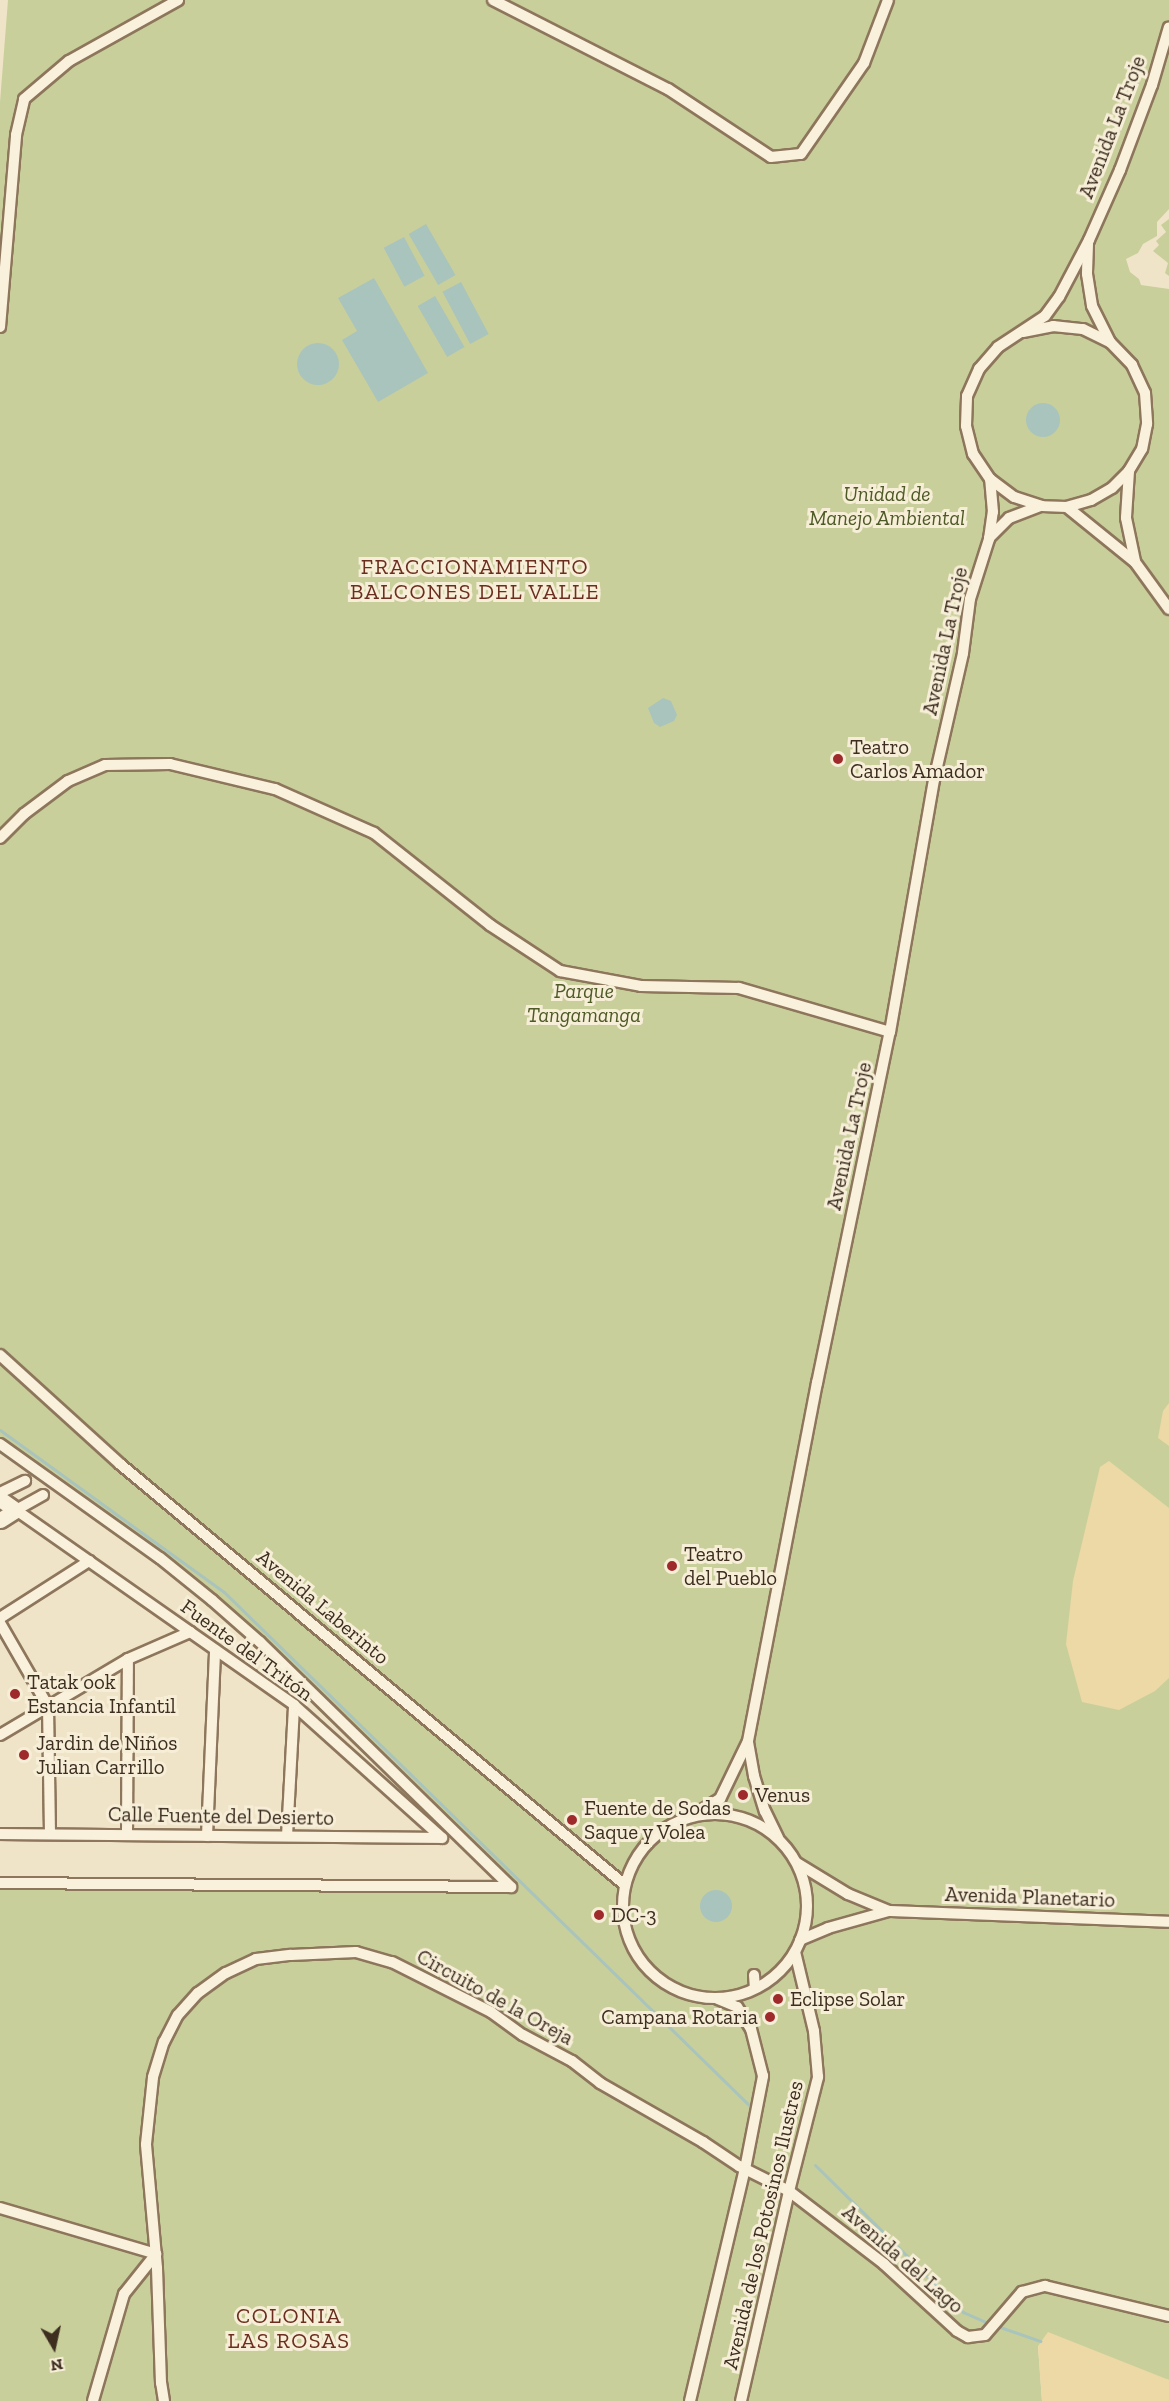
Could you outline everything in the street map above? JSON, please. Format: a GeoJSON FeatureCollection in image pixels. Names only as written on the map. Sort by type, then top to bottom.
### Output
{"type":"FeatureCollection","features":[{"type":"Feature","properties":{"kind":"street"},"geometry":{"type":"LineString","coordinates":[[0,327],[16,135],[24,99],[69,61],[178,0]]}},
{"type":"Feature","properties":{"kind":"street"},"geometry":{"type":"LineString","coordinates":[[493,0],[668,89],[771,157],[801,154],[864,63],[888,0]]}},
{"type":"Feature","properties":{"kind":"street","name":"Avenida La Troje"},"geometry":{"type":"LineString","coordinates":[[1023,332],[1045,316],[1059,297],[1089,240],[1152,85],[1169,27]]}},
{"type":"Feature","properties":{"kind":"street","name":"Avenida La Troje"},"geometry":{"type":"LineString","coordinates":[[1089,240],[1088,274],[1092,306],[1110,342]]}},
{"type":"Feature","properties":{"kind":"street"},"geometry":{"type":"LineString","coordinates":[[1053,326],[1083,329],[1110,342],[1132,365],[1145,393],[1148,424],[1142,449],[1130,471],[1112,488],[1091,501],[1067,507],[1042,506],[1014,497],[990,479],[973,454],[966,426],[967,396],[978,369],[998,347],[1023,332],[1053,326]]}},
{"type":"Feature","properties":{"kind":"street"},"geometry":{"type":"LineString","coordinates":[[1130,471],[1126,518],[1135,562]]}},
{"type":"Feature","properties":{"kind":"street","name":"Avenida La Troje"},"geometry":{"type":"LineString","coordinates":[[694,1815],[720,1799],[748,1741],[817,1383],[890,1032],[934,780],[963,653],[970,599],[989,539],[993,512],[990,479]]}},
{"type":"Feature","properties":{"kind":"street","name":"Avenida La Troje"},"geometry":{"type":"LineString","coordinates":[[989,539],[1009,518],[1042,506]]}},
{"type":"Feature","properties":{"kind":"street"},"geometry":{"type":"LineString","coordinates":[[1067,507],[1088,521],[1135,562],[1169,609]]}},
{"type":"Feature","properties":{"kind":"street"},"geometry":{"type":"LineString","coordinates":[[0,838],[24,814],[68,781],[105,765],[170,764],[275,789],[374,833],[490,926],[560,971],[641,986],[739,988],[890,1032]]}},
{"type":"Feature","properties":{"kind":"street","name":"Avenida Laberinto"},"geometry":{"type":"LineString","coordinates":[[0,1355],[120,1464],[625,1885]]}},
{"type":"Feature","properties":{"kind":"street"},"geometry":{"type":"LineString","coordinates":[[0,1443],[160,1558],[212,1600],[260,1642],[511,1887],[0,1883]]}},
{"type":"Feature","properties":{"kind":"street"},"geometry":{"type":"LineString","coordinates":[[0,1493],[25,1481]]}},
{"type":"Feature","properties":{"kind":"street"},"geometry":{"type":"LineString","coordinates":[[0,1520],[43,1495]]}},
{"type":"Feature","properties":{"kind":"street"},"geometry":{"type":"LineString","coordinates":[[0,1499],[16,1510]]}},
{"type":"Feature","properties":{"kind":"street","name":"Fuente del Tritón"},"geometry":{"type":"LineString","coordinates":[[16,1510],[294,1705],[442,1838]]}},
{"type":"Feature","properties":{"kind":"street"},"geometry":{"type":"LineString","coordinates":[[0,1618],[89,1561]]}},
{"type":"Feature","properties":{"kind":"street"},"geometry":{"type":"LineString","coordinates":[[0,1623],[48,1706],[50,1834]]}},
{"type":"Feature","properties":{"kind":"street"},"geometry":{"type":"LineString","coordinates":[[0,1735],[128,1659],[190,1632]]}},
{"type":"Feature","properties":{"kind":"street"},"geometry":{"type":"LineString","coordinates":[[207,1836],[215,1650]]}},
{"type":"Feature","properties":{"kind":"street"},"geometry":{"type":"LineString","coordinates":[[127,1835],[128,1659]]}},
{"type":"Feature","properties":{"kind":"street"},"geometry":{"type":"LineString","coordinates":[[287,1836],[294,1705]]}},
{"type":"Feature","properties":{"kind":"street","name":"Avenida La Troje"},"geometry":{"type":"LineString","coordinates":[[748,1741],[754,1776],[765,1811],[778,1838]]}},
{"type":"Feature","properties":{"kind":"street"},"geometry":{"type":"LineString","coordinates":[[724,1814],[753,1821],[778,1838],[798,1863],[807,1892],[807,1923],[795,1952],[776,1976],[755,1989],[718,1999],[687,1994],[660,1981],[639,1959],[626,1932],[622,1902],[628,1873],[643,1847],[666,1827],[694,1815],[724,1814]]}},
{"type":"Feature","properties":{"kind":"street","name":"Calle Fuente del Desierto"},"geometry":{"type":"LineString","coordinates":[[0,1834],[442,1838]]}},
{"type":"Feature","properties":{"kind":"street","name":"Avenida Planetario"},"geometry":{"type":"LineString","coordinates":[[798,1863],[848,1894],[889,1911]]}},
{"type":"Feature","properties":{"kind":"street","name":"Avenida Planetario"},"geometry":{"type":"LineString","coordinates":[[800,1940],[828,1928],[889,1911],[1169,1922]]}},
{"type":"Feature","properties":{"kind":"street","name":"Avenida de los Potosinos Ilustres"},"geometry":{"type":"LineString","coordinates":[[741,2401],[789,2191],[818,2077],[814,2031],[795,1952]]}},
{"type":"Feature","properties":{"kind":"street","name":"Circuito de la Oreja"},"geometry":{"type":"LineString","coordinates":[[164,2401],[160,2382],[156,2254],[146,2144],[153,2077],[164,2042],[178,2015],[198,1993],[226,1973],[256,1959],[356,1953],[392,1962],[492,2012],[523,2035],[572,2061],[600,2083],[745,2169]]}},
{"type":"Feature","properties":{"kind":"street"},"geometry":{"type":"LineString","coordinates":[[754,1975],[755,1989]]}},
{"type":"Feature","properties":{"kind":"street","name":"Avenida de los Potosinos Ilustres"},"geometry":{"type":"LineString","coordinates":[[690,2401],[745,2169],[763,2076],[751,2028],[737,2007],[718,1999]]}},
{"type":"Feature","properties":{"kind":"street","name":"Avenida del Lago"},"geometry":{"type":"LineString","coordinates":[[745,2169],[789,2191],[884,2264],[957,2331],[968,2337],[985,2335],[1022,2292],[1045,2286],[1169,2316]]}},
{"type":"Feature","properties":{"kind":"street"},"geometry":{"type":"LineString","coordinates":[[0,2208],[156,2254],[124,2294],[93,2401]]}},
{"type":"Feature","properties":{"kind":"green space","name":"Parque Tangamanga"},"geometry":{"type":"Polygon","coordinates":[[[8,0],[1169,0],[1169,209],[1157,222],[1157,236],[1143,244],[1138,253],[1126,259],[1130,272],[1139,279],[1141,285],[1169,289],[1169,2380],[1038,2346],[1042,2401],[0,2401],[0,1879],[499,1879],[353,1744],[204,1597],[98,1517],[0,1448],[0,102],[8,0]]]}},
{"type":"Feature","properties":{"kind":"green space"},"geometry":{"type":"Polygon","coordinates":[[[1169,219],[1169,276],[1165,273],[1168,263],[1153,251],[1159,245],[1156,241],[1166,232],[1161,225],[1169,219]]]}},
{"type":"Feature","properties":{"kind":"sand"},"geometry":{"type":"Polygon","coordinates":[[[1169,1403],[1169,1446],[1158,1438],[1163,1411],[1169,1403]]]}},
{"type":"Feature","properties":{"kind":"sand"},"geometry":{"type":"Polygon","coordinates":[[[1109,1461],[1169,1508],[1169,1678],[1155,1691],[1119,1710],[1082,1702],[1066,1644],[1073,1581],[1100,1467],[1109,1461]]]}},
{"type":"Feature","properties":{"kind":"sand"},"geometry":{"type":"Polygon","coordinates":[[[1048,2332],[1169,2380],[1169,2401],[1042,2401],[1038,2346],[1048,2332]]]}},
{"type":"Feature","properties":{"kind":"water"},"geometry":{"type":"Polygon","coordinates":[[[426,224],[456,275],[438,285],[409,234],[426,224]]]}},
{"type":"Feature","properties":{"kind":"water"},"geometry":{"type":"Polygon","coordinates":[[[404,237],[425,276],[404,287],[384,248],[404,237]]]}},
{"type":"Feature","properties":{"kind":"water"},"geometry":{"type":"Polygon","coordinates":[[[374,278],[428,373],[378,402],[342,340],[357,331],[338,298],[374,278]]]}},
{"type":"Feature","properties":{"kind":"water"},"geometry":{"type":"Polygon","coordinates":[[[461,282],[489,334],[470,344],[442,292],[461,282]]]}},
{"type":"Feature","properties":{"kind":"water"},"geometry":{"type":"Polygon","coordinates":[[[435,296],[464,347],[447,357],[418,306],[435,296]]]}},
{"type":"Feature","properties":{"kind":"water"},"geometry":{"type":"Polygon","coordinates":[[[318,343],[326,344],[333,349],[338,356],[338,372],[333,379],[326,384],[318,385],[310,384],[303,379],[298,372],[297,364],[298,356],[303,349],[310,344],[318,343]]]}},
{"type":"Feature","properties":{"kind":"water"},"geometry":{"type":"Polygon","coordinates":[[[1043,403],[1055,408],[1060,420],[1055,432],[1043,437],[1031,432],[1026,420],[1031,408],[1043,403]]]}},
{"type":"Feature","properties":{"kind":"water"},"geometry":{"type":"Polygon","coordinates":[[[663,698],[671,701],[677,715],[674,721],[660,727],[654,723],[648,708],[663,698]]]}},
{"type":"Feature","properties":{"kind":"water"},"geometry":{"type":"Polygon","coordinates":[[[716,1890],[727,1895],[732,1906],[727,1917],[716,1922],[705,1917],[700,1906],[705,1895],[716,1890]]]}},
{"type":"Feature","properties":{"kind":"waterway"},"geometry":{"type":"LineString","coordinates":[[0,1430],[224,1592],[748,2104]]}},
{"type":"Feature","properties":{"kind":"waterway"},"geometry":{"type":"LineString","coordinates":[[815,2165],[884,2233]]}},
{"type":"Feature","properties":{"kind":"waterway"},"geometry":{"type":"LineString","coordinates":[[894,2243],[963,2312],[990,2324]]}},
{"type":"Feature","properties":{"kind":"waterway"},"geometry":{"type":"LineString","coordinates":[[997,2326],[1040,2341]]}},
{"type":"Feature","properties":{"kind":"place","name":"Teatro Carlos Amador"},"geometry":{"type":"Point","coordinates":[838,759]}},
{"type":"Feature","properties":{"kind":"place","name":"Teatro del Pueblo"},"geometry":{"type":"Point","coordinates":[672,1566]}},
{"type":"Feature","properties":{"kind":"place","name":"Tatak ook Estancia Infantil"},"geometry":{"type":"Point","coordinates":[15,1694]}},
{"type":"Feature","properties":{"kind":"place","name":"Jardin de Niños Julian Carrillo"},"geometry":{"type":"Point","coordinates":[24,1755]}},
{"type":"Feature","properties":{"kind":"place","name":"Venus"},"geometry":{"type":"Point","coordinates":[743,1795]}},
{"type":"Feature","properties":{"kind":"place","name":"Fuente de Sodas Saque y Volea"},"geometry":{"type":"Point","coordinates":[572,1820]}},
{"type":"Feature","properties":{"kind":"place","name":"DC-3"},"geometry":{"type":"Point","coordinates":[599,1915]}},
{"type":"Feature","properties":{"kind":"place","name":"Eclipse Solar"},"geometry":{"type":"Point","coordinates":[778,1999]}},
{"type":"Feature","properties":{"kind":"place","name":"Campana Rotaria"},"geometry":{"type":"Point","coordinates":[770,2017]}},
{"type":"Feature","properties":{"kind":"district","name":"FRACCIONAMIENTO BALCONES DEL VALLE"},"geometry":{"type":"Point","coordinates":[475,578]}},
{"type":"Feature","properties":{"kind":"district","name":"COLONIA LAS ROSAS"},"geometry":{"type":"Point","coordinates":[289,2328]}},
{"type":"Feature","properties":{"kind":"park label","name":"Unidad de Manejo Ambiental"},"geometry":{"type":"Point","coordinates":[887,506]}}]}
